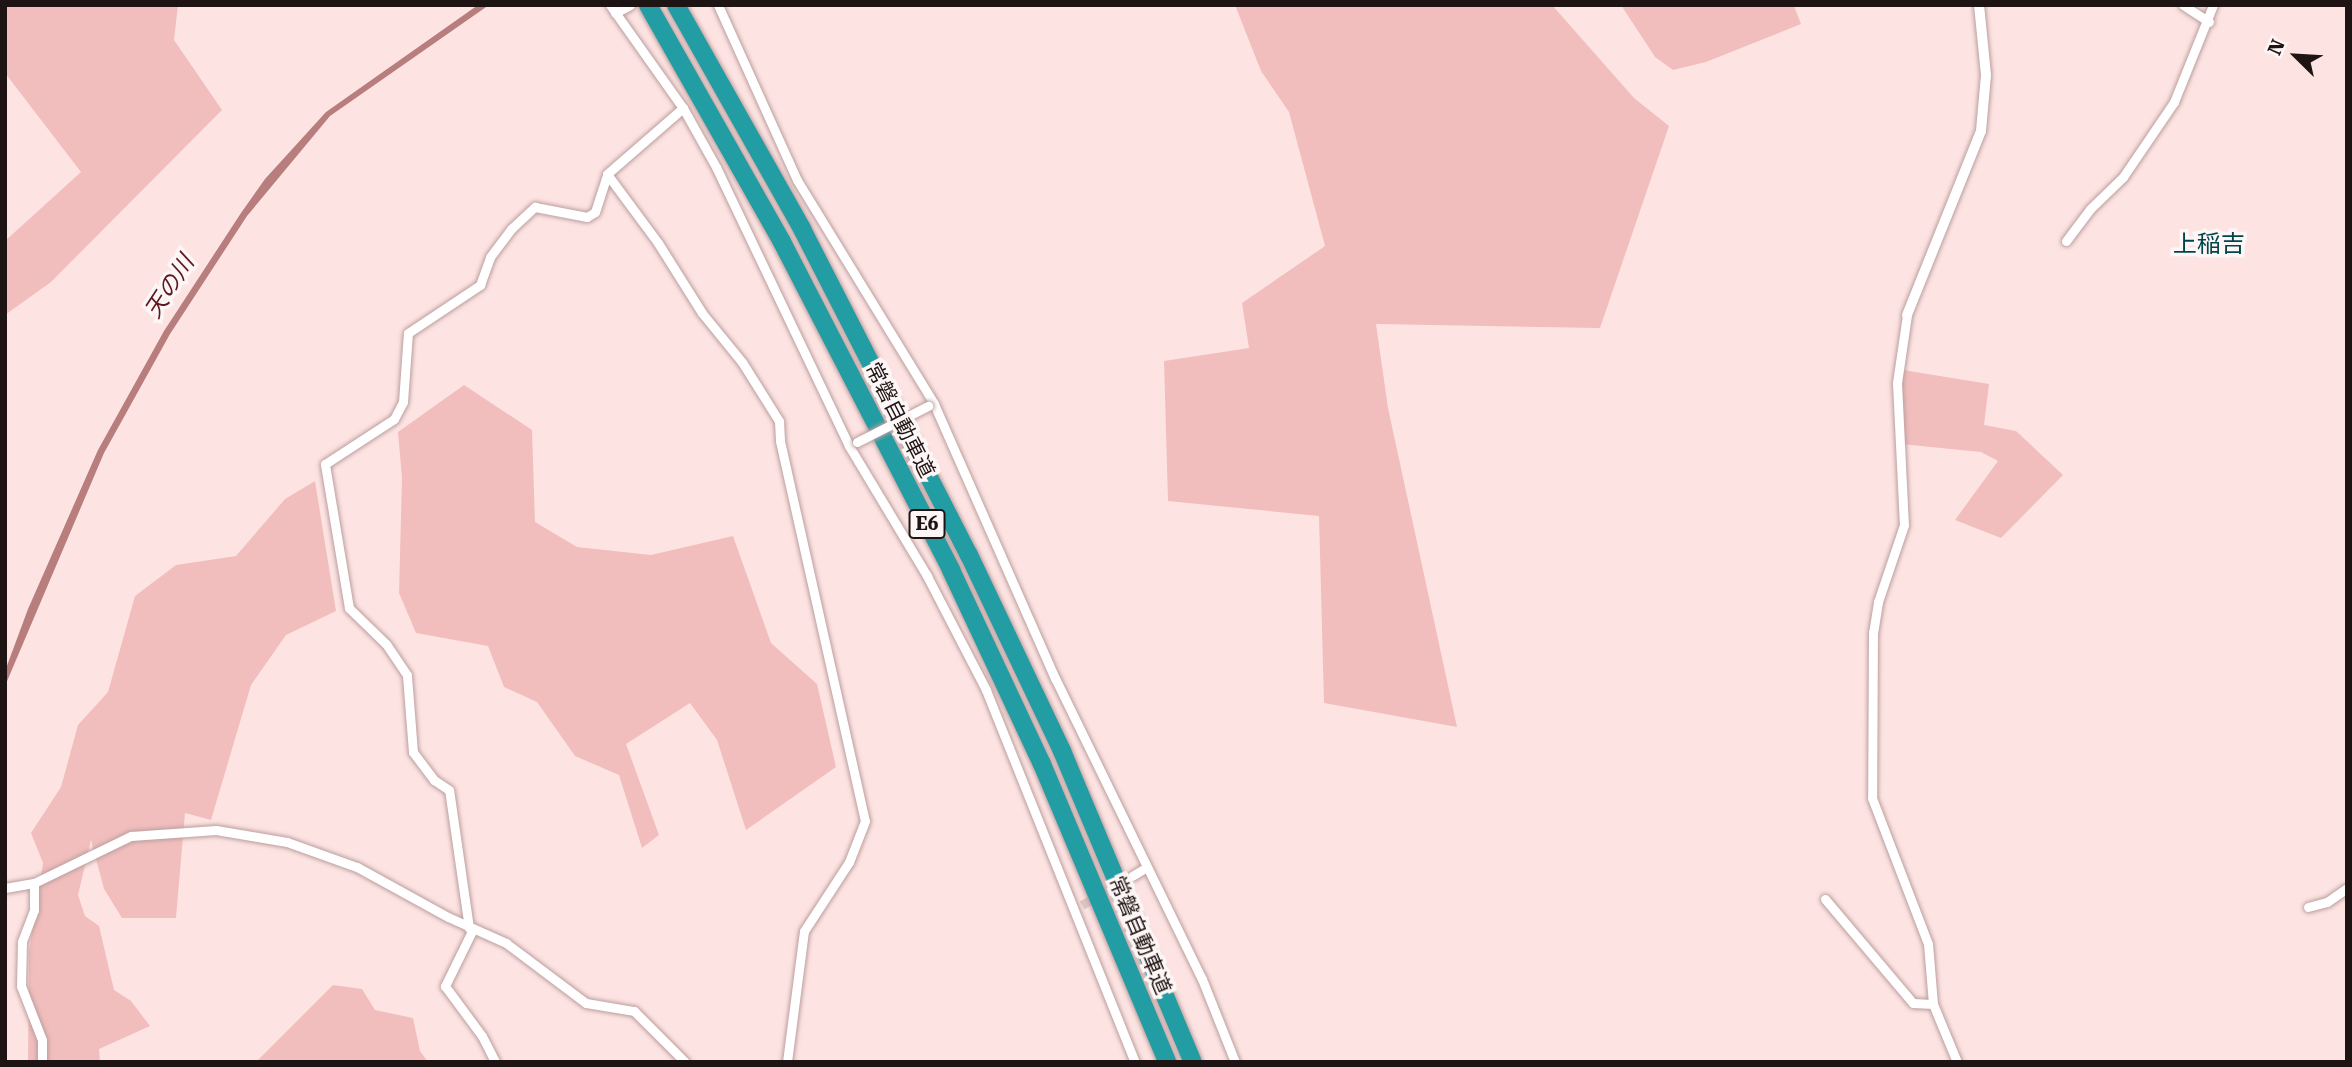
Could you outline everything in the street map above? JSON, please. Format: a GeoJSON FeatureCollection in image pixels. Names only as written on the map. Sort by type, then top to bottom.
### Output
{"type":"FeatureCollection","features":[{"type":"Feature","properties":{"kind":"highway","name":"常磐自動車道"},"geometry":{"type":"LineString","coordinates":[[648,5],[789,254],[951,570],[1042,764],[1167,1062]]}},
{"type":"Feature","properties":{"kind":"highway","name":"常磐自動車道"},"geometry":{"type":"LineString","coordinates":[[676,5],[802,229],[963,543],[1067,763],[1193,1062]]}},
{"type":"Feature","properties":{"kind":"street"},"geometry":{"type":"LineString","coordinates":[[630,5],[612,9],[683,108],[853,444],[927,576],[986,690],[1079,907],[1135,1062]]}},
{"type":"Feature","properties":{"kind":"street"},"geometry":{"type":"LineString","coordinates":[[718,5],[797,180],[931,405],[1055,678],[1202,979],[1235,1062]]}},
{"type":"Feature","properties":{"kind":"street"},"geometry":{"type":"LineString","coordinates":[[1957,1062],[1933,1004],[1928,944],[1872,798],[1873,632],[1878,602],[1904,526],[1896,405],[1907,315],[1981,131],[1986,75],[1979,5]]}},
{"type":"Feature","properties":{"kind":"street"},"geometry":{"type":"LineString","coordinates":[[2183,5],[2208,22]]}},
{"type":"Feature","properties":{"kind":"street"},"geometry":{"type":"LineString","coordinates":[[2066,242],[2090,209],[2123,177],[2174,102],[2213,5]]}},
{"type":"Feature","properties":{"kind":"street"},"geometry":{"type":"LineString","coordinates":[[495,1062],[482,1036],[445,986],[471,928],[449,790],[434,780],[413,752],[408,675],[386,644],[349,608],[325,464],[394,419],[403,402],[408,333],[480,285],[490,257],[535,206],[587,217],[595,212],[607,174],[683,108]]}},
{"type":"Feature","properties":{"kind":"street"},"geometry":{"type":"LineString","coordinates":[[607,174],[658,243],[702,313],[743,362],[779,421],[780,441],[865,821],[849,862],[804,931],[787,1062]]}},
{"type":"Feature","properties":{"kind":"street"},"geometry":{"type":"LineString","coordinates":[[853,444],[931,405]]}},
{"type":"Feature","properties":{"kind":"street"},"geometry":{"type":"LineString","coordinates":[[5,888],[34,883],[131,836],[216,830],[287,842],[357,867],[471,928],[506,943],[586,1003],[634,1011],[685,1062]]}},
{"type":"Feature","properties":{"kind":"street"},"geometry":{"type":"LineString","coordinates":[[1132,876],[1147,867]]}},
{"type":"Feature","properties":{"kind":"street"},"geometry":{"type":"LineString","coordinates":[[34,883],[34,910],[22,942],[21,986],[42,1040],[42,1062]]}},
{"type":"Feature","properties":{"kind":"street"},"geometry":{"type":"LineString","coordinates":[[2308,907],[2327,902],[2347,888]]}},
{"type":"Feature","properties":{"kind":"street"},"geometry":{"type":"LineString","coordinates":[[1825,899],[1913,1003],[1933,1004]]}},
{"type":"Feature","properties":{"kind":"shaded area"},"geometry":{"type":"Polygon","coordinates":[[[5,5],[178,5],[174,40],[222,110],[51,282],[5,315],[5,241],[81,172],[5,73],[5,5]]]}},
{"type":"Feature","properties":{"kind":"shaded area"},"geometry":{"type":"Polygon","coordinates":[[[478,5],[489,5],[330,116],[247,216],[170,334],[104,453],[5,686],[5,671],[28,609],[98,450],[164,331],[241,213],[265,179],[326,112],[478,5]]]}},
{"type":"Feature","properties":{"kind":"shaded area"},"geometry":{"type":"Polygon","coordinates":[[[1235,5],[1552,5],[1634,98],[1669,126],[1600,328],[1376,324],[1388,408],[1457,727],[1324,703],[1319,516],[1168,501],[1164,361],[1249,348],[1242,303],[1325,246],[1289,112],[1261,71],[1235,5]]]}},
{"type":"Feature","properties":{"kind":"shaded area"},"geometry":{"type":"Polygon","coordinates":[[[1621,5],[1794,6],[1801,24],[1706,62],[1673,70],[1655,57],[1621,5]]]}},
{"type":"Feature","properties":{"kind":"shaded area"},"geometry":{"type":"Polygon","coordinates":[[[1903,370],[1989,384],[1984,425],[2016,431],[2063,475],[2001,538],[1955,520],[1998,461],[1981,452],[1901,444],[1903,370]]]}},
{"type":"Feature","properties":{"kind":"shaded area"},"geometry":{"type":"Polygon","coordinates":[[[464,385],[532,430],[535,522],[577,547],[651,555],[733,536],[771,643],[817,684],[836,767],[746,830],[717,740],[690,703],[626,744],[659,835],[642,848],[619,775],[575,756],[537,702],[504,687],[488,646],[416,633],[399,593],[402,478],[398,432],[464,385]]]}},
{"type":"Feature","properties":{"kind":"shaded area"},"geometry":{"type":"Polygon","coordinates":[[[315,481],[336,611],[286,635],[251,685],[211,820],[185,813],[176,918],[122,918],[104,889],[91,840],[78,895],[85,916],[99,926],[114,990],[131,1001],[150,1026],[99,1049],[100,1062],[28,1062],[29,951],[43,863],[31,833],[61,787],[78,725],[108,692],[135,596],[176,565],[236,556],[285,499],[315,481]]]}},
{"type":"Feature","properties":{"kind":"shaded area"},"geometry":{"type":"Polygon","coordinates":[[[333,985],[362,989],[375,1010],[413,1018],[420,1051],[428,1062],[256,1062],[333,985]]]}},
{"type":"Feature","properties":{"kind":"tunnel"},"geometry":{"type":"LineString","coordinates":[[1082,905],[1132,876]]}},
{"type":"Feature","properties":{"kind":"district","name":"上稲吉"},"geometry":{"type":"Point","coordinates":[2209,245]}},
{"type":"Feature","properties":{"kind":"water label","name":"天の川"},"geometry":{"type":"Point","coordinates":[170,287]}}]}
